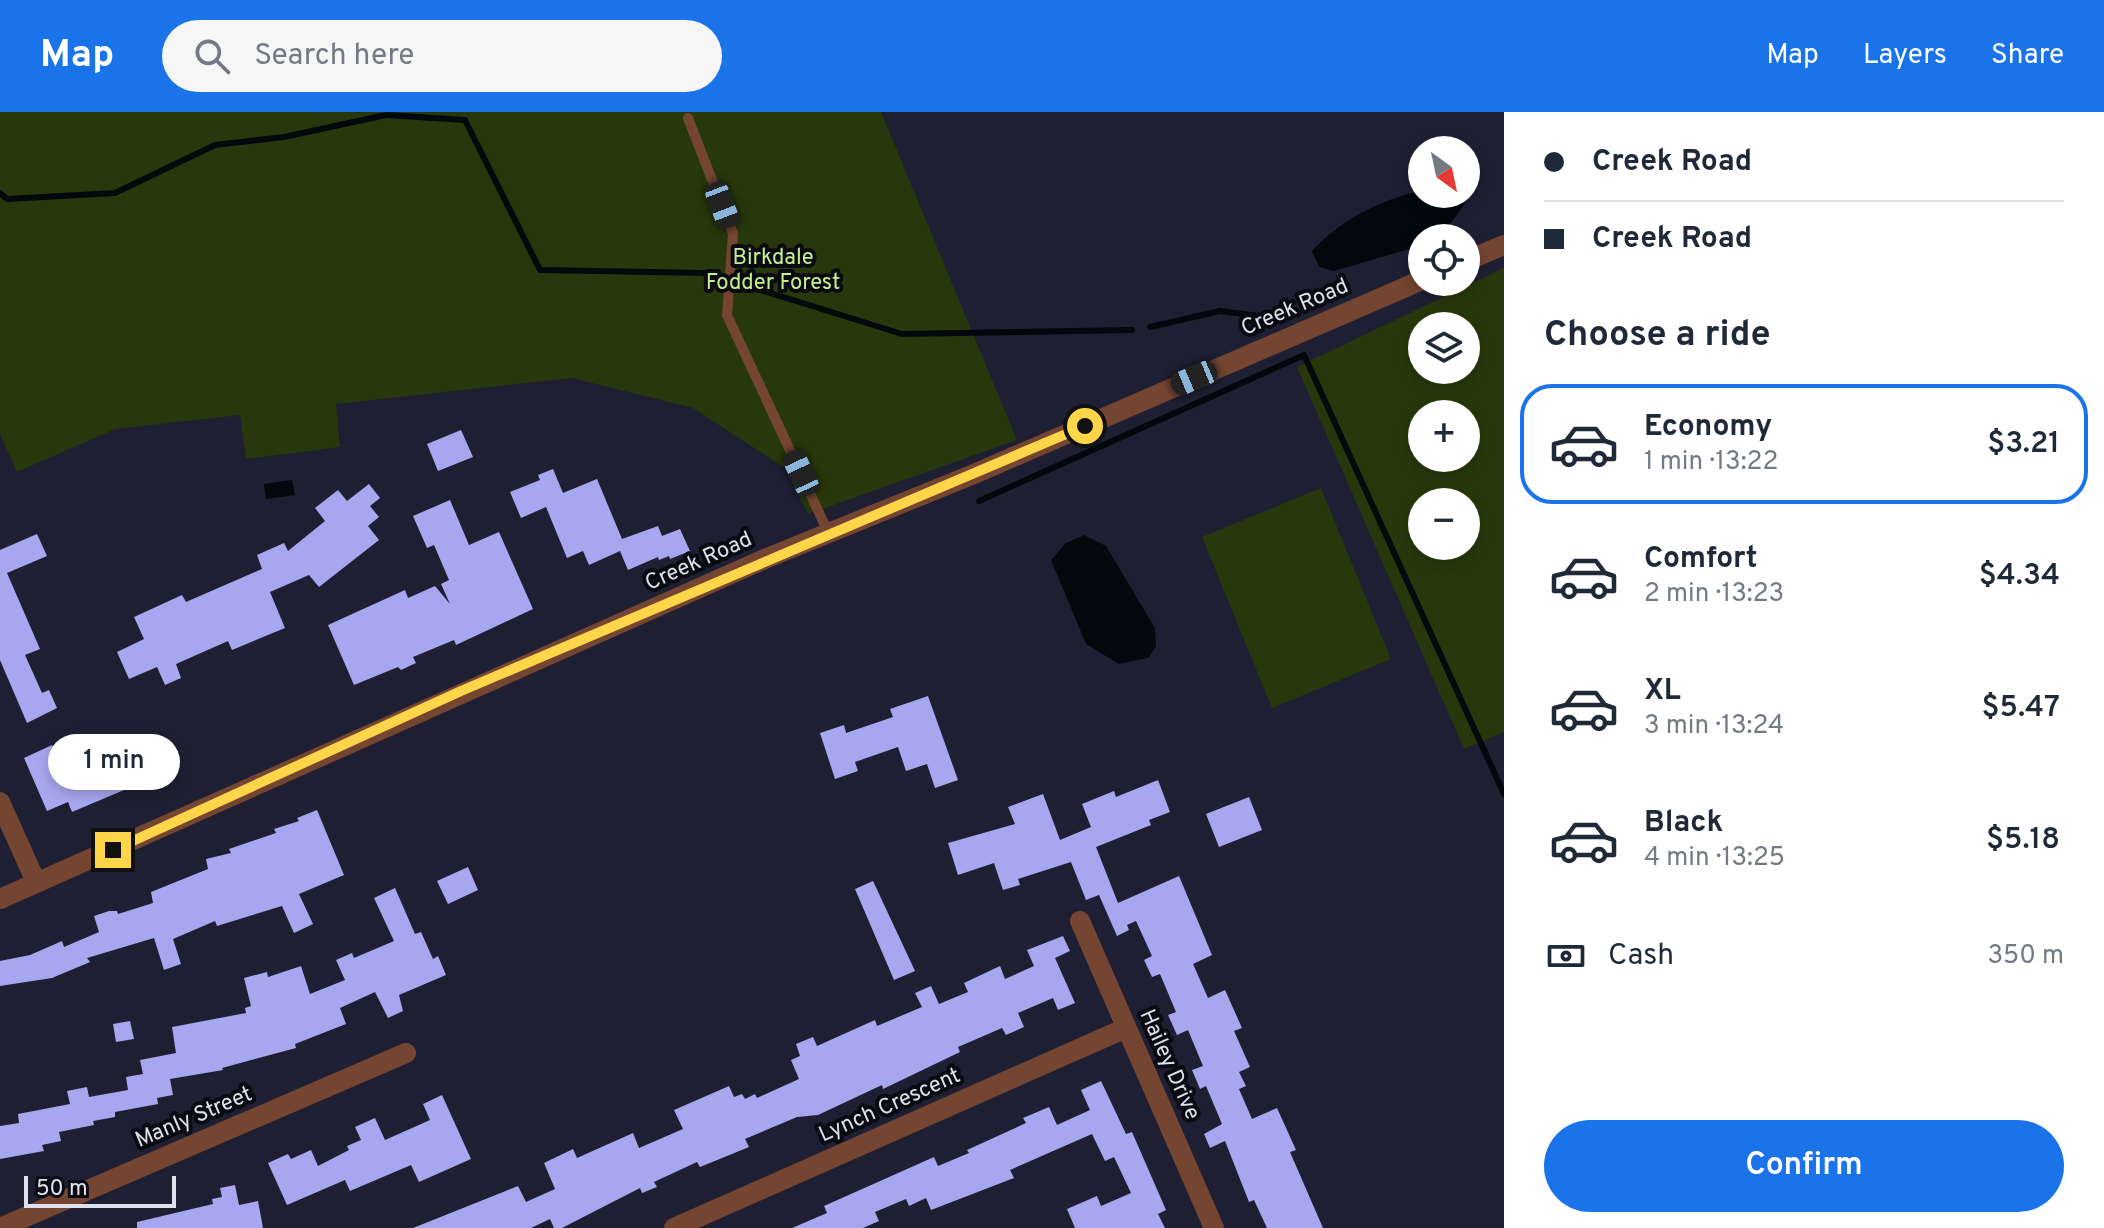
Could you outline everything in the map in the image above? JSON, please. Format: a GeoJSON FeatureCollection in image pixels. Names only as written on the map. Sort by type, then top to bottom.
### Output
{"type":"FeatureCollection","features":[{"type":"Feature","properties":{"kind":"street"},"geometry":{"type":"LineString","coordinates":[[1480,255],[1504,245]]}},
{"type":"Feature","properties":{"kind":"street","name":"Creek Road"},"geometry":{"type":"LineString","coordinates":[[0,899],[190,817],[461,691],[828,532],[949,485],[1408,286]]}},
{"type":"Feature","properties":{"kind":"street"},"geometry":{"type":"LineString","coordinates":[[0,802],[36,882]]}},
{"type":"Feature","properties":{"kind":"street","name":"Hailey Drive"},"geometry":{"type":"LineString","coordinates":[[1080,921],[1214,1228]]}},
{"type":"Feature","properties":{"kind":"street","name":"Lynch Crescent"},"geometry":{"type":"LineString","coordinates":[[674,1228],[1126,1028]]}},
{"type":"Feature","properties":{"kind":"street","name":"Manly Street"},"geometry":{"type":"LineString","coordinates":[[0,1228],[406,1053]]}},
{"type":"Feature","properties":{"kind":"lane"},"geometry":{"type":"LineString","coordinates":[[688,118],[733,234],[727,315],[828,532]]}},
{"type":"Feature","properties":{"kind":"green space","name":"Birkdale Fodder Forest"},"geometry":{"type":"Polygon","coordinates":[[[0,112],[881,112],[1017,440],[808,514],[785,468],[693,408],[572,378],[336,404],[340,447],[246,459],[240,415],[115,429],[17,472],[0,434],[0,112]]]}},
{"type":"Feature","properties":{"kind":"green space"},"geometry":{"type":"Polygon","coordinates":[[[1504,268],[1504,732],[1464,749],[1297,367],[1408,314],[1408,384],[1480,384],[1480,312],[1412,312],[1445,296],[1480,296],[1480,279],[1504,268]]]}},
{"type":"Feature","properties":{"kind":"green space"},"geometry":{"type":"Polygon","coordinates":[[[1321,488],[1391,659],[1272,708],[1202,537],[1321,488]]]}},
{"type":"Feature","properties":{"kind":"shaded area"},"geometry":{"type":"Polygon","coordinates":[[[1408,195],[1408,208],[1462,208],[1449,224],[1408,224],[1408,249],[1334,271],[1319,267],[1312,251],[1324,239],[1349,220],[1408,195]]]}},
{"type":"Feature","properties":{"kind":"shaded area"},"geometry":{"type":"Polygon","coordinates":[[[292,480],[295,495],[266,499],[264,484],[292,480]]]}},
{"type":"Feature","properties":{"kind":"shaded area"},"geometry":{"type":"Polygon","coordinates":[[[1084,535],[1106,546],[1155,628],[1156,647],[1148,658],[1119,664],[1086,644],[1051,560],[1066,543],[1084,535]]]}},
{"type":"Feature","properties":{"kind":"building"},"geometry":{"type":"Polygon","coordinates":[[[461,430],[473,457],[438,471],[427,444],[461,430]]]}},
{"type":"Feature","properties":{"kind":"building"},"geometry":{"type":"Polygon","coordinates":[[[553,469],[563,493],[597,479],[622,539],[658,526],[662,536],[680,529],[690,551],[670,559],[669,556],[659,560],[658,557],[628,570],[620,551],[589,565],[583,551],[567,558],[546,507],[521,518],[510,492],[540,480],[538,475],[553,469]]]}},
{"type":"Feature","properties":{"kind":"building"},"geometry":{"type":"Polygon","coordinates":[[[369,484],[380,498],[370,506],[379,517],[368,526],[379,540],[319,587],[309,575],[270,592],[285,628],[232,650],[228,641],[176,664],[181,678],[165,685],[157,667],[129,679],[117,652],[144,639],[134,617],[182,595],[186,602],[262,569],[257,555],[284,543],[288,551],[325,521],[315,508],[338,490],[347,501],[369,484]]]}},
{"type":"Feature","properties":{"kind":"building"},"geometry":{"type":"Polygon","coordinates":[[[450,500],[469,545],[499,532],[533,609],[456,645],[454,640],[413,657],[416,663],[401,670],[398,667],[354,685],[328,625],[405,590],[408,598],[435,586],[450,604],[441,584],[449,580],[434,545],[427,548],[413,516],[450,500]]]}},
{"type":"Feature","properties":{"kind":"building"},"geometry":{"type":"Polygon","coordinates":[[[37,534],[47,556],[7,573],[40,649],[25,655],[42,693],[49,690],[57,708],[27,723],[0,660],[0,550],[37,534]]]}},
{"type":"Feature","properties":{"kind":"building"},"geometry":{"type":"Polygon","coordinates":[[[928,696],[958,780],[935,788],[927,764],[906,771],[898,747],[855,762],[858,771],[835,779],[820,733],[844,725],[846,733],[893,717],[890,709],[928,696]]]}},
{"type":"Feature","properties":{"kind":"building"},"geometry":{"type":"Polygon","coordinates":[[[52,745],[62,769],[65,767],[68,774],[129,753],[138,776],[121,783],[124,790],[72,812],[68,802],[47,811],[24,758],[52,745]]]}},
{"type":"Feature","properties":{"kind":"building"},"geometry":{"type":"Polygon","coordinates":[[[1158,780],[1170,812],[1149,820],[1151,825],[1096,847],[1118,903],[1179,876],[1212,955],[1193,964],[1208,998],[1225,990],[1242,1028],[1234,1031],[1250,1067],[1239,1072],[1246,1086],[1239,1089],[1252,1119],[1277,1108],[1296,1150],[1290,1152],[1323,1228],[1267,1228],[1254,1200],[1249,1202],[1225,1141],[1210,1148],[1204,1134],[1222,1124],[1206,1086],[1200,1089],[1192,1070],[1203,1066],[1188,1030],[1177,1035],[1168,1015],[1176,1012],[1160,974],[1152,977],[1144,960],[1152,956],[1136,921],[1127,925],[1129,930],[1117,936],[1099,895],[1086,900],[1071,862],[1018,879],[1020,885],[1003,890],[994,863],[958,875],[948,843],[1015,824],[1008,807],[1043,794],[1060,840],[1091,827],[1082,804],[1114,791],[1116,797],[1158,780]]]}},
{"type":"Feature","properties":{"kind":"building"},"geometry":{"type":"Polygon","coordinates":[[[1249,797],[1262,830],[1219,847],[1206,814],[1249,797]]]}},
{"type":"Feature","properties":{"kind":"building"},"geometry":{"type":"Polygon","coordinates":[[[317,810],[344,875],[299,894],[313,924],[294,933],[282,906],[217,926],[215,921],[173,939],[181,964],[164,970],[154,938],[87,958],[90,962],[52,978],[0,986],[0,961],[30,955],[62,941],[64,947],[99,932],[94,916],[109,911],[117,911],[118,914],[153,903],[151,892],[208,869],[206,859],[231,853],[229,849],[276,833],[274,829],[299,821],[297,818],[317,810]]]}},
{"type":"Feature","properties":{"kind":"building"},"geometry":{"type":"Polygon","coordinates":[[[468,867],[478,890],[448,904],[437,881],[468,867]]]}},
{"type":"Feature","properties":{"kind":"building"},"geometry":{"type":"Polygon","coordinates":[[[873,881],[915,971],[894,980],[855,889],[873,881]]]}},
{"type":"Feature","properties":{"kind":"building"},"geometry":{"type":"Polygon","coordinates":[[[395,888],[415,934],[421,932],[433,959],[438,956],[446,975],[399,995],[403,1011],[388,1018],[375,992],[340,1008],[346,1024],[295,1044],[296,1048],[223,1070],[170,1079],[173,1095],[157,1098],[158,1104],[115,1112],[115,1117],[93,1121],[94,1125],[59,1132],[61,1141],[42,1145],[44,1151],[0,1159],[0,1126],[19,1123],[18,1114],[70,1104],[67,1091],[87,1087],[89,1097],[128,1090],[126,1077],[143,1074],[140,1060],[176,1053],[172,1027],[246,1013],[245,1008],[251,1006],[244,978],[267,972],[268,977],[301,966],[310,994],[345,980],[336,960],[352,953],[354,958],[394,941],[374,898],[395,888]]]}},
{"type":"Feature","properties":{"kind":"building"},"geometry":{"type":"Polygon","coordinates":[[[1063,936],[1070,951],[1055,958],[1075,1003],[1058,1010],[1053,998],[1018,1013],[1024,1027],[1006,1035],[1002,1028],[958,1047],[960,1052],[883,1089],[882,1085],[818,1115],[797,1117],[745,1139],[749,1147],[700,1167],[697,1162],[654,1182],[657,1187],[642,1193],[640,1188],[562,1228],[554,1228],[550,1219],[531,1228],[413,1228],[518,1186],[526,1202],[555,1189],[544,1163],[573,1149],[577,1158],[633,1133],[639,1148],[683,1129],[674,1110],[729,1086],[734,1097],[742,1094],[745,1099],[755,1094],[757,1098],[799,1079],[791,1060],[800,1056],[796,1044],[813,1037],[817,1046],[875,1020],[877,1026],[922,1007],[915,993],[931,986],[939,1004],[968,992],[964,983],[1000,966],[1005,979],[1034,966],[1027,950],[1063,936]]]}},
{"type":"Feature","properties":{"kind":"building"},"geometry":{"type":"Polygon","coordinates":[[[130,1021],[134,1039],[116,1042],[113,1024],[130,1021]]]}},
{"type":"Feature","properties":{"kind":"building"},"geometry":{"type":"Polygon","coordinates":[[[1101,1081],[1126,1134],[1132,1132],[1166,1210],[1158,1214],[1165,1228],[1075,1228],[1067,1209],[1097,1196],[1101,1206],[1131,1193],[1114,1157],[1105,1161],[1092,1134],[1010,1170],[1014,1178],[931,1210],[926,1198],[909,1206],[906,1199],[875,1212],[879,1221],[863,1228],[792,1228],[827,1213],[824,1206],[934,1157],[938,1166],[969,1153],[967,1150],[1026,1123],[1023,1118],[1049,1107],[1057,1125],[1090,1110],[1081,1090],[1101,1081]]]}},
{"type":"Feature","properties":{"kind":"building"},"geometry":{"type":"Polygon","coordinates":[[[442,1095],[471,1159],[419,1182],[411,1165],[350,1191],[345,1180],[287,1205],[268,1163],[288,1154],[291,1159],[311,1150],[318,1166],[361,1140],[355,1127],[375,1118],[385,1140],[430,1120],[423,1104],[442,1095]]]}},
{"type":"Feature","properties":{"kind":"building"},"geometry":{"type":"Polygon","coordinates":[[[235,1185],[239,1205],[258,1201],[263,1228],[137,1228],[137,1222],[213,1204],[212,1199],[222,1197],[220,1188],[235,1185]]]}},
{"type":"Feature","properties":{"kind":"waterway"},"geometry":{"type":"LineString","coordinates":[[0,193],[7,199],[115,193],[215,145],[284,137],[386,115],[465,120],[540,270],[706,273],[902,334],[1132,330]]}},
{"type":"Feature","properties":{"kind":"waterway"},"geometry":{"type":"LineString","coordinates":[[1150,327],[1220,311],[1281,319]]}},
{"type":"Feature","properties":{"kind":"waterway"},"geometry":{"type":"LineString","coordinates":[[979,501],[1304,355],[1504,794]]}},
{"type":"Feature","properties":{"kind":"route"},"geometry":{"type":"LineString","coordinates":[[113,850],[461,691],[828,532],[911,501],[1085,426]]}}]}
